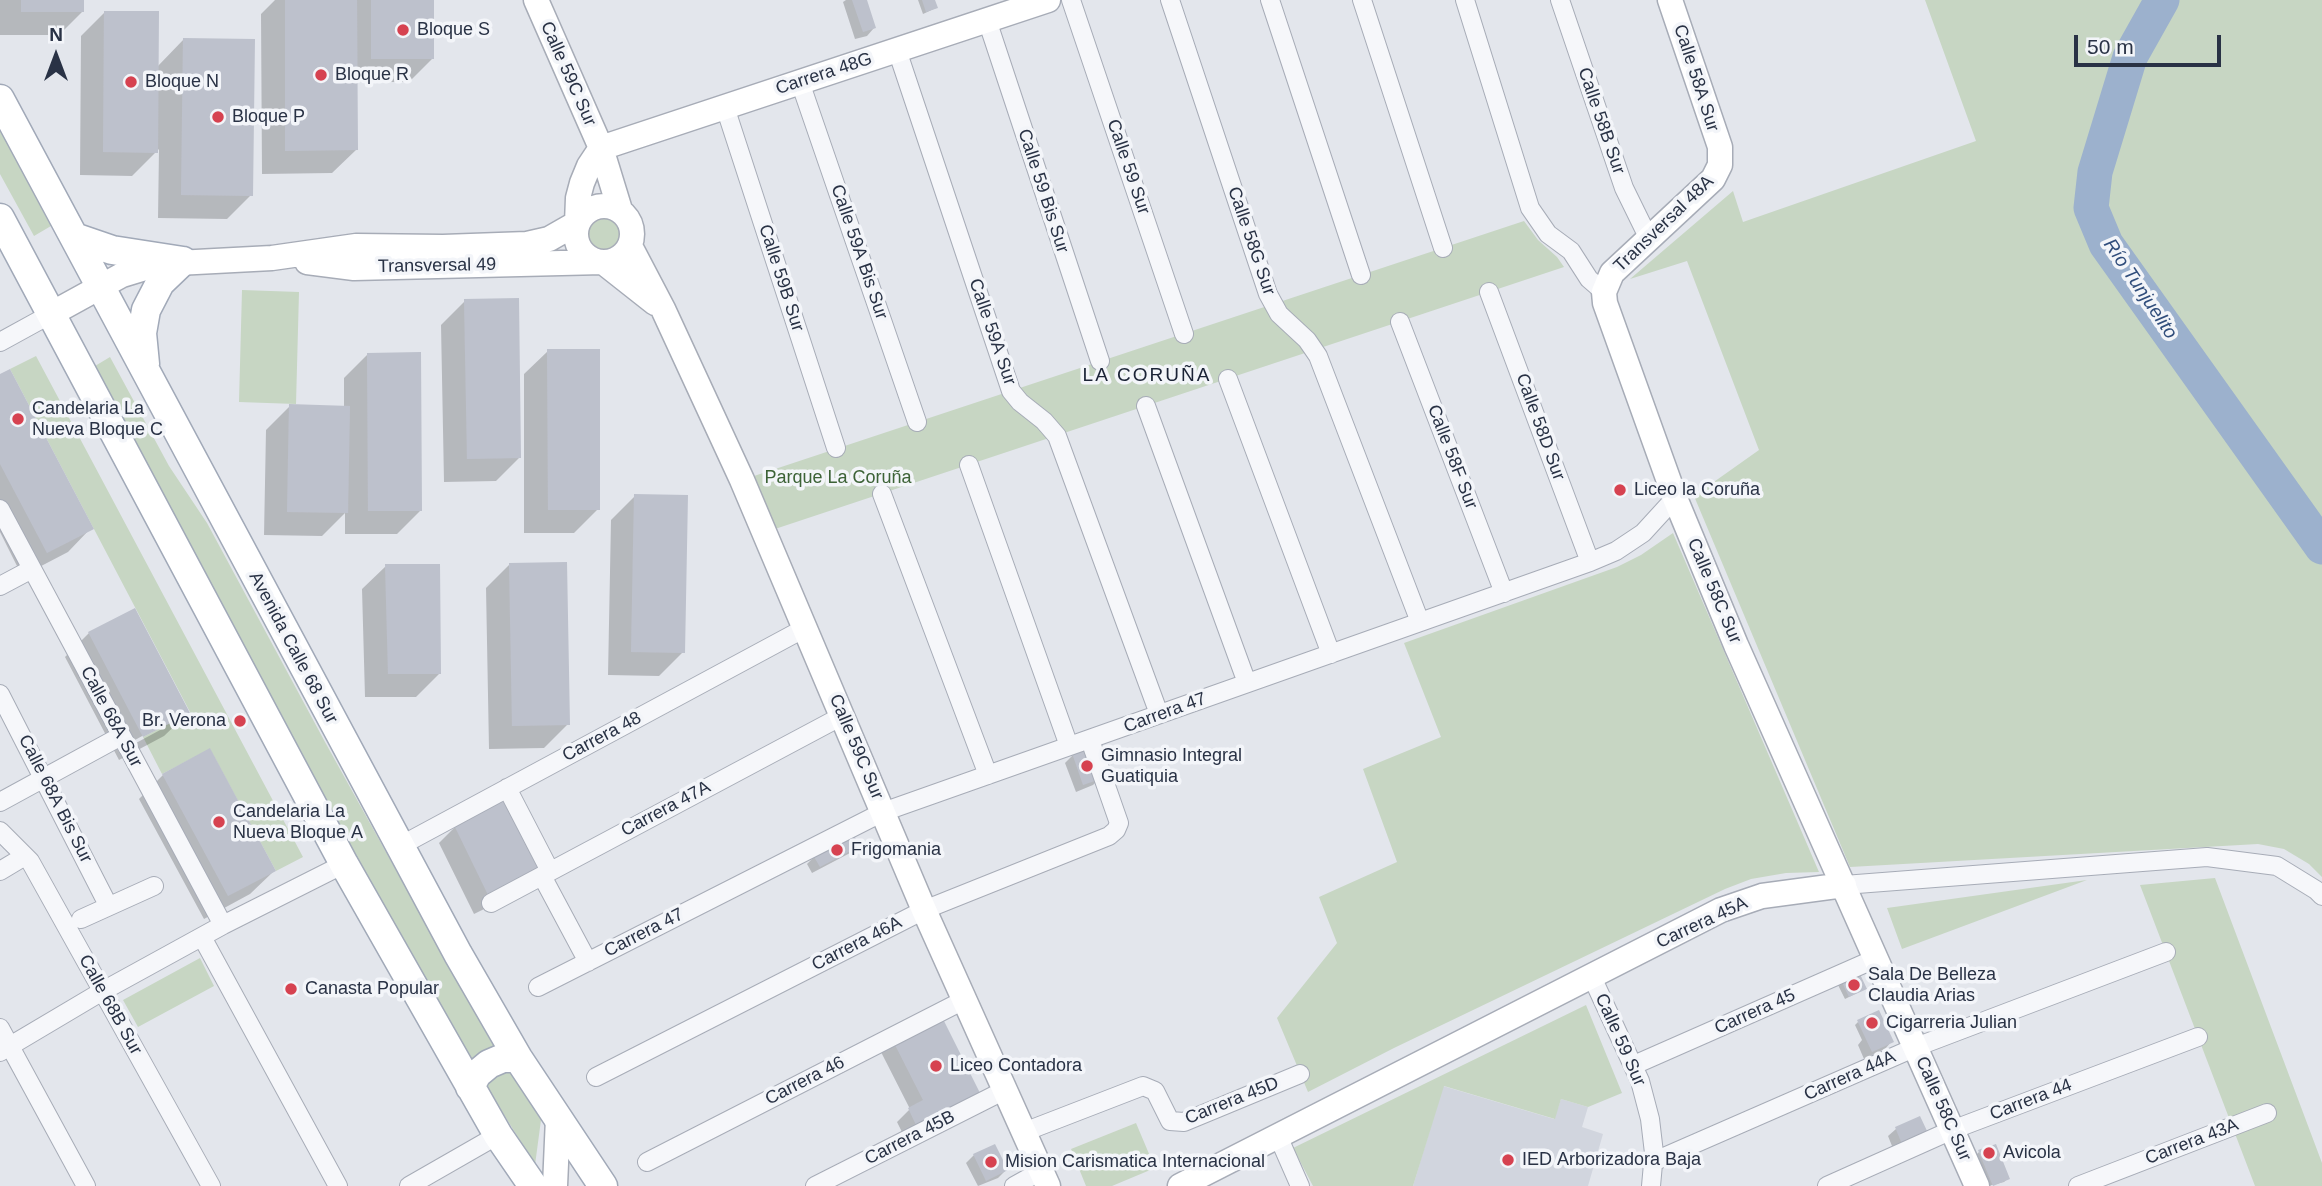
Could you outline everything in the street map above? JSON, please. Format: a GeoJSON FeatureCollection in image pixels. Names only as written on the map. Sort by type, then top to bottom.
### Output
{"type":"FeatureCollection","features":[{"type":"Feature","properties":{"kind":"main road","name":"Avenida Calle 68 Sur"},"geometry":{"type":"LineString","coordinates":[[0,99],[458,954],[517,1058],[603,1186]]}},
{"type":"Feature","properties":{"kind":"main road"},"geometry":{"type":"LineString","coordinates":[[0,218],[344,864],[498,1135],[533,1186]]}},
{"type":"Feature","properties":{"kind":"main road"},"geometry":{"type":"LineString","coordinates":[[74,237],[113,250],[184,261]]}},
{"type":"Feature","properties":{"kind":"main road"},"geometry":{"type":"LineString","coordinates":[[146,373],[142,333],[146,310],[160,282],[184,261]]}},
{"type":"Feature","properties":{"kind":"main road"},"geometry":{"type":"LineString","coordinates":[[470,1087],[477,1074],[489,1064],[503,1058],[517,1058]]}},
{"type":"Feature","properties":{"kind":"street","name":"Calle 59C Sur"},"geometry":{"type":"LineString","coordinates":[[536,0],[601,148],[620,210]]}},
{"type":"Feature","properties":{"kind":"street","name":"Carrera 48G"},"geometry":{"type":"LineString","coordinates":[[601,148],[1048,0]]}},
{"type":"Feature","properties":{"kind":"street","name":"Calle 59 Sur"},"geometry":{"type":"LineString","coordinates":[[1071,0],[1184,334]]}},
{"type":"Feature","properties":{"kind":"street","name":"Calle 58G Sur"},"geometry":{"type":"LineString","coordinates":[[1170,0],[1273,304],[1286,323],[1307,340],[1318,356],[1420,622]]}},
{"type":"Feature","properties":{"kind":"street"},"geometry":{"type":"LineString","coordinates":[[1270,0],[1361,275]]}},
{"type":"Feature","properties":{"kind":"street"},"geometry":{"type":"LineString","coordinates":[[1362,0],[1443,248]]}},
{"type":"Feature","properties":{"kind":"street","name":"Calle 58C Sur"},"geometry":{"type":"LineString","coordinates":[[1465,0],[1530,208],[1548,234],[1571,251],[1590,279],[1604,292],[1609,317],[1675,498],[1736,645],[1977,1186]]}},
{"type":"Feature","properties":{"kind":"street","name":"Calle 58B Sur"},"geometry":{"type":"LineString","coordinates":[[1560,0],[1624,188],[1649,239]]}},
{"type":"Feature","properties":{"kind":"street","name":"Calle 58A Sur"},"geometry":{"type":"LineString","coordinates":[[1670,0],[1721,156]]}},
{"type":"Feature","properties":{"kind":"street","name":"Calle 59 Bis Sur"},"geometry":{"type":"LineString","coordinates":[[986,20],[1100,361]]}},
{"type":"Feature","properties":{"kind":"street","name":"Calle 59A Sur"},"geometry":{"type":"LineString","coordinates":[[897,50],[1009,385],[1020,402],[1044,421],[1057,436],[1159,715]]}},
{"type":"Feature","properties":{"kind":"street","name":"Calle 59A Bis Sur"},"geometry":{"type":"LineString","coordinates":[[800,82],[917,422]]}},
{"type":"Feature","properties":{"kind":"street","name":"Calle 59B Sur"},"geometry":{"type":"LineString","coordinates":[[725,107],[836,449]]}},
{"type":"Feature","properties":{"kind":"street","name":"Calle 59C Sur"},"geometry":{"type":"LineString","coordinates":[[577,223],[578,198],[582,183],[601,148]]}},
{"type":"Feature","properties":{"kind":"street","name":"Transversal 48A"},"geometry":{"type":"LineString","coordinates":[[1604,292],[1612,274],[1713,179],[1718,172],[1721,156]]}},
{"type":"Feature","properties":{"kind":"street"},"geometry":{"type":"LineString","coordinates":[[607,205],[620,210],[631,224],[630,246],[618,258],[603,262],[589,258],[579,248],[575,234],[577,223],[583,214],[597,206],[607,205]]}},
{"type":"Feature","properties":{"kind":"street","name":"Transversal 49"},"geometry":{"type":"LineString","coordinates":[[51,314],[100,286],[141,268],[184,261],[272,258],[356,246],[527,244],[548,239],[577,223]]}},
{"type":"Feature","properties":{"kind":"street","name":"Calle 59C Sur"},"geometry":{"type":"LineString","coordinates":[[630,246],[663,309],[742,480],[924,910],[1044,1178]]}},
{"type":"Feature","properties":{"kind":"street","name":"Transversal 49"},"geometry":{"type":"LineString","coordinates":[[272,258],[354,268],[603,262]]}},
{"type":"Feature","properties":{"kind":"street","name":"Calle 59C Sur"},"geometry":{"type":"LineString","coordinates":[[603,262],[663,309]]}},
{"type":"Feature","properties":{"kind":"street","name":"Calle 58D Sur"},"geometry":{"type":"LineString","coordinates":[[1489,292],[1590,562]]}},
{"type":"Feature","properties":{"kind":"street"},"geometry":{"type":"LineString","coordinates":[[0,342],[51,314]]}},
{"type":"Feature","properties":{"kind":"street","name":"Calle 58F Sur"},"geometry":{"type":"LineString","coordinates":[[1400,321],[1504,593]]}},
{"type":"Feature","properties":{"kind":"street"},"geometry":{"type":"LineString","coordinates":[[1228,379],[1331,654]]}},
{"type":"Feature","properties":{"kind":"street"},"geometry":{"type":"LineString","coordinates":[[1146,406],[1247,683]]}},
{"type":"Feature","properties":{"kind":"street"},"geometry":{"type":"LineString","coordinates":[[969,465],[1069,746]]}},
{"type":"Feature","properties":{"kind":"street"},"geometry":{"type":"LineString","coordinates":[[882,494],[988,775]]}},
{"type":"Feature","properties":{"kind":"street","name":"Carrera 47"},"geometry":{"type":"LineString","coordinates":[[538,987],[883,812],[1590,562],[1630,543],[1643,533],[1675,498]]}},
{"type":"Feature","properties":{"kind":"street","name":"Calle 68A Sur"},"geometry":{"type":"LineString","coordinates":[[0,509],[223,925]]}},
{"type":"Feature","properties":{"kind":"street"},"geometry":{"type":"LineString","coordinates":[[0,586],[32,569]]}},
{"type":"Feature","properties":{"kind":"street","name":"Carrera 48"},"geometry":{"type":"LineString","coordinates":[[400,846],[805,628]]}},
{"type":"Feature","properties":{"kind":"street","name":"Calle 68A Bis Sur"},"geometry":{"type":"LineString","coordinates":[[0,694],[108,905]]}},
{"type":"Feature","properties":{"kind":"street","name":"Carrera 47A"},"geometry":{"type":"LineString","coordinates":[[491,903],[842,716]]}},
{"type":"Feature","properties":{"kind":"street"},"geometry":{"type":"LineString","coordinates":[[0,802],[121,736]]}},
{"type":"Feature","properties":{"kind":"street","name":"Carrera 46A"},"geometry":{"type":"LineString","coordinates":[[596,1077],[924,910],[1109,836],[1119,823],[1090,740]]}},
{"type":"Feature","properties":{"kind":"street"},"geometry":{"type":"LineString","coordinates":[[507,788],[588,962]]}},
{"type":"Feature","properties":{"kind":"street","name":"Calle 68B Sur"},"geometry":{"type":"LineString","coordinates":[[0,831],[25,856],[42,883],[211,1186]]}},
{"type":"Feature","properties":{"kind":"street"},"geometry":{"type":"LineString","coordinates":[[0,871],[25,856]]}},
{"type":"Feature","properties":{"kind":"street","name":"Carrera 45A"},"geometry":{"type":"LineString","coordinates":[[1180,1186],[1721,910],[1762,896],[1844,885],[2207,857],[2277,866],[2316,890],[2322,897]]}},
{"type":"Feature","properties":{"kind":"street"},"geometry":{"type":"LineString","coordinates":[[5,1049],[223,925],[344,864]]}},
{"type":"Feature","properties":{"kind":"street"},"geometry":{"type":"LineString","coordinates":[[80,919],[154,886]]}},
{"type":"Feature","properties":{"kind":"street"},"geometry":{"type":"LineString","coordinates":[[202,937],[338,1186]]}},
{"type":"Feature","properties":{"kind":"street","name":"Carrera 44A"},"geometry":{"type":"LineString","coordinates":[[1655,1161],[1916,1047],[2166,952]]}},
{"type":"Feature","properties":{"kind":"street","name":"Carrera 45"},"geometry":{"type":"LineString","coordinates":[[1634,1065],[1877,958]]}},
{"type":"Feature","properties":{"kind":"street","name":"Calle 59 Sur"},"geometry":{"type":"LineString","coordinates":[[1592,977],[1640,1080],[1650,1119],[1655,1161],[1651,1186]]}},
{"type":"Feature","properties":{"kind":"street","name":"Carrera 46"},"geometry":{"type":"LineString","coordinates":[[647,1162],[964,1000]]}},
{"type":"Feature","properties":{"kind":"street"},"geometry":{"type":"LineString","coordinates":[[0,1028],[5,1049],[86,1186]]}},
{"type":"Feature","properties":{"kind":"street","name":"Carrera 44"},"geometry":{"type":"LineString","coordinates":[[1827,1186],[1952,1130],[2198,1037]]}},
{"type":"Feature","properties":{"kind":"street","name":"Carrera 45D"},"geometry":{"type":"LineString","coordinates":[[1024,1132],[1143,1086],[1155,1091],[1170,1121],[1184,1122],[1300,1074]]}},
{"type":"Feature","properties":{"kind":"street","name":"Carrera 45B"},"geometry":{"type":"LineString","coordinates":[[815,1186],[1005,1090]]}},
{"type":"Feature","properties":{"kind":"street","name":"Carrera 43A"},"geometry":{"type":"LineString","coordinates":[[2078,1186],[2267,1113]]}},
{"type":"Feature","properties":{"kind":"street"},"geometry":{"type":"LineString","coordinates":[[555,1186],[558,1118]]}},
{"type":"Feature","properties":{"kind":"street"},"geometry":{"type":"LineString","coordinates":[[409,1186],[498,1135]]}},
{"type":"Feature","properties":{"kind":"street"},"geometry":{"type":"LineString","coordinates":[[1278,1136],[1300,1186]]}},
{"type":"Feature","properties":{"kind":"street"},"geometry":{"type":"LineString","coordinates":[[1014,1186],[1044,1178]]}},
{"type":"Feature","properties":{"kind":"shaded area","name":"IED Arborizadora Baja"},"geometry":{"type":"Polygon","coordinates":[[[1443,1086],[1554,1119],[1561,1099],[1588,1107],[1582,1127],[1603,1134],[1588,1186],[1413,1186],[1443,1086]]]}},
{"type":"Feature","properties":{"kind":"green space"},"geometry":{"type":"Polygon","coordinates":[[[1925,0],[2322,0],[2322,877],[2309,864],[2284,849],[2258,844],[1850,867],[1694,496],[1759,450],[1687,261],[1630,279],[1733,191],[1743,222],[1976,141],[1925,0]]]}},
{"type":"Feature","properties":{"kind":"green space"},"geometry":{"type":"Polygon","coordinates":[[[0,130],[51,226],[34,236],[0,174],[0,130]]]}},
{"type":"Feature","properties":{"kind":"green space"},"geometry":{"type":"Polygon","coordinates":[[[607,205],[627,218],[631,224],[632,239],[618,259],[584,254],[576,241],[575,234],[590,209],[607,205]]]}},
{"type":"Feature","properties":{"kind":"green space","name":"Parque La Coruña"},"geometry":{"type":"Polygon","coordinates":[[[1524,221],[1564,267],[775,529],[754,476],[1524,221]]]}},
{"type":"Feature","properties":{"kind":"green space"},"geometry":{"type":"Polygon","coordinates":[[[242,290],[299,292],[296,404],[239,402],[242,290]]]}},
{"type":"Feature","properties":{"kind":"green space"},"geometry":{"type":"Polygon","coordinates":[[[36,356],[303,857],[276,871],[210,749],[162,774],[143,737],[190,712],[10,369],[36,356]]]}},
{"type":"Feature","properties":{"kind":"green space"},"geometry":{"type":"Polygon","coordinates":[[[110,357],[169,466],[207,523],[489,1038],[541,1120],[535,1165],[436,1004],[231,625],[95,366],[110,357]]]}},
{"type":"Feature","properties":{"kind":"green space"},"geometry":{"type":"Polygon","coordinates":[[[1673,533],[1819,872],[1786,873],[1751,879],[1725,889],[1308,1092],[1277,1018],[1337,943],[1319,897],[1397,862],[1363,769],[1441,737],[1404,643],[1617,567],[1641,555],[1673,533]]]}},
{"type":"Feature","properties":{"kind":"green space"},"geometry":{"type":"Polygon","coordinates":[[[2215,878],[2322,1163],[2322,1186],[2255,1186],[2140,885],[2215,878]]]}},
{"type":"Feature","properties":{"kind":"green space"},"geometry":{"type":"Polygon","coordinates":[[[2087,880],[1902,949],[1887,908],[2087,880]]]}},
{"type":"Feature","properties":{"kind":"green space"},"geometry":{"type":"Polygon","coordinates":[[[200,958],[214,986],[138,1027],[123,1000],[200,958]]]}},
{"type":"Feature","properties":{"kind":"green space"},"geometry":{"type":"Polygon","coordinates":[[[1586,1005],[1622,1093],[1588,1107],[1561,1099],[1555,1119],[1444,1086],[1413,1186],[1313,1186],[1293,1148],[1586,1005]]]}},
{"type":"Feature","properties":{"kind":"green space"},"geometry":{"type":"Polygon","coordinates":[[[1136,1123],[1155,1168],[1112,1186],[1086,1186],[1071,1149],[1136,1123]]]}},
{"type":"Feature","properties":{"kind":"building"},"geometry":{"type":"Polygon","coordinates":[[[21,0],[84,0],[84,12],[21,12],[21,0]]]}},
{"type":"Feature","properties":{"kind":"building","name":"Bloque R"},"geometry":{"type":"Polygon","coordinates":[[[285,0],[357,0],[358,150],[285,151],[285,0]]]}},
{"type":"Feature","properties":{"kind":"building","name":"Bloque S"},"geometry":{"type":"Polygon","coordinates":[[[371,0],[434,0],[434,59],[371,59],[371,0]]]}},
{"type":"Feature","properties":{"kind":"building"},"geometry":{"type":"Polygon","coordinates":[[[852,0],[867,0],[876,28],[863,32],[852,0]]]}},
{"type":"Feature","properties":{"kind":"building"},"geometry":{"type":"Polygon","coordinates":[[[922,0],[935,0],[938,8],[926,12],[922,0]]]}},
{"type":"Feature","properties":{"kind":"building","name":"Bloque N"},"geometry":{"type":"Polygon","coordinates":[[[104,11],[159,11],[158,153],[103,152],[104,11]]]}},
{"type":"Feature","properties":{"kind":"building","name":"Bloque P"},"geometry":{"type":"Polygon","coordinates":[[[183,38],[255,39],[253,196],[181,195],[183,38]]]}},
{"type":"Feature","properties":{"kind":"building"},"geometry":{"type":"Polygon","coordinates":[[[519,298],[521,458],[467,459],[464,299],[519,298]]]}},
{"type":"Feature","properties":{"kind":"building"},"geometry":{"type":"Polygon","coordinates":[[[547,349],[600,349],[600,510],[548,510],[547,349]]]}},
{"type":"Feature","properties":{"kind":"building"},"geometry":{"type":"Polygon","coordinates":[[[421,352],[422,511],[368,511],[367,353],[421,352]]]}},
{"type":"Feature","properties":{"kind":"building","name":"Candelaria La Nueva Bloque C"},"geometry":{"type":"Polygon","coordinates":[[[10,369],[94,529],[47,553],[0,464],[0,374],[10,369]]]}},
{"type":"Feature","properties":{"kind":"building"},"geometry":{"type":"Polygon","coordinates":[[[289,404],[350,406],[348,513],[287,512],[289,404]]]}},
{"type":"Feature","properties":{"kind":"building"},"geometry":{"type":"Polygon","coordinates":[[[634,494],[688,495],[685,653],[631,652],[634,494]]]}},
{"type":"Feature","properties":{"kind":"building"},"geometry":{"type":"Polygon","coordinates":[[[567,562],[570,725],[512,726],[509,563],[567,562]]]}},
{"type":"Feature","properties":{"kind":"building"},"geometry":{"type":"Polygon","coordinates":[[[385,564],[440,564],[441,674],[388,674],[385,564]]]}},
{"type":"Feature","properties":{"kind":"building"},"geometry":{"type":"Polygon","coordinates":[[[135,608],[190,713],[143,737],[88,632],[135,608]]]}},
{"type":"Feature","properties":{"kind":"building","name":"Gimnasio Integral Guatiquia"},"geometry":{"type":"Polygon","coordinates":[[[1091,746],[1103,778],[1083,785],[1072,753],[1091,746]]]}},
{"type":"Feature","properties":{"kind":"building","name":"Candelaria La Nueva Bloque A"},"geometry":{"type":"Polygon","coordinates":[[[210,748],[276,871],[228,896],[162,774],[210,748]]]}},
{"type":"Feature","properties":{"kind":"building"},"geometry":{"type":"Polygon","coordinates":[[[506,799],[543,873],[490,899],[454,825],[506,799]]]}},
{"type":"Feature","properties":{"kind":"building","name":"Frigomania"},"geometry":{"type":"Polygon","coordinates":[[[853,834],[860,846],[820,867],[813,855],[853,834]]]}},
{"type":"Feature","properties":{"kind":"building","name":"Sala De Belleza Claudia Arias"},"geometry":{"type":"Polygon","coordinates":[[[1859,972],[1867,989],[1849,997],[1841,980],[1859,972]]]}},
{"type":"Feature","properties":{"kind":"building"},"geometry":{"type":"Polygon","coordinates":[[[1879,1010],[1894,1042],[1872,1052],[1857,1020],[1879,1010]]]}},
{"type":"Feature","properties":{"kind":"building","name":"Liceo Contadora"},"geometry":{"type":"Polygon","coordinates":[[[941,1015],[980,1093],[916,1125],[908,1108],[923,1100],[892,1039],[941,1015]]]}},
{"type":"Feature","properties":{"kind":"building"},"geometry":{"type":"Polygon","coordinates":[[[1920,1116],[1928,1133],[1902,1144],[1895,1127],[1920,1116]]]}},
{"type":"Feature","properties":{"kind":"building","name":"Mision Carismatica Internacional"},"geometry":{"type":"Polygon","coordinates":[[[995,1144],[1008,1170],[986,1181],[973,1154],[995,1144]]]}},
{"type":"Feature","properties":{"kind":"building"},"geometry":{"type":"Polygon","coordinates":[[[1996,1144],[2010,1179],[1993,1186],[1978,1150],[1996,1144]]]}},
{"type":"Feature","properties":{"kind":"waterway","name":"Río Tunjuelito"},"geometry":{"type":"LineString","coordinates":[[2162,0],[2130,57],[2095,172],[2091,208],[2106,244],[2322,547]]}},
{"type":"Feature","properties":{"kind":"place","name":"Bloque S"},"geometry":{"type":"Point","coordinates":[403,30]}},
{"type":"Feature","properties":{"kind":"place","name":"Bloque R"},"geometry":{"type":"Point","coordinates":[321,75]}},
{"type":"Feature","properties":{"kind":"place","name":"Bloque N"},"geometry":{"type":"Point","coordinates":[131,82]}},
{"type":"Feature","properties":{"kind":"place","name":"Bloque P"},"geometry":{"type":"Point","coordinates":[218,117]}},
{"type":"Feature","properties":{"kind":"place","name":"Candelaria La Nueva Bloque C"},"geometry":{"type":"Point","coordinates":[18,419]}},
{"type":"Feature","properties":{"kind":"place","name":"Liceo la Coruña"},"geometry":{"type":"Point","coordinates":[1620,490]}},
{"type":"Feature","properties":{"kind":"place","name":"Br. Verona"},"geometry":{"type":"Point","coordinates":[240,721]}},
{"type":"Feature","properties":{"kind":"place","name":"Gimnasio Integral Guatiquia"},"geometry":{"type":"Point","coordinates":[1087,766]}},
{"type":"Feature","properties":{"kind":"place","name":"Candelaria La Nueva Bloque A"},"geometry":{"type":"Point","coordinates":[219,822]}},
{"type":"Feature","properties":{"kind":"place","name":"Frigomania"},"geometry":{"type":"Point","coordinates":[837,850]}},
{"type":"Feature","properties":{"kind":"place","name":"Sala De Belleza Claudia Arias"},"geometry":{"type":"Point","coordinates":[1854,985]}},
{"type":"Feature","properties":{"kind":"place","name":"Canasta Popular"},"geometry":{"type":"Point","coordinates":[291,989]}},
{"type":"Feature","properties":{"kind":"place","name":"Cigarreria Julian"},"geometry":{"type":"Point","coordinates":[1872,1023]}},
{"type":"Feature","properties":{"kind":"place","name":"Liceo Contadora"},"geometry":{"type":"Point","coordinates":[936,1066]}},
{"type":"Feature","properties":{"kind":"place","name":"Avicola"},"geometry":{"type":"Point","coordinates":[1989,1153]}},
{"type":"Feature","properties":{"kind":"place","name":"IED Arborizadora Baja"},"geometry":{"type":"Point","coordinates":[1508,1160]}},
{"type":"Feature","properties":{"kind":"place","name":"Mision Carismatica Internacional"},"geometry":{"type":"Point","coordinates":[991,1162]}},
{"type":"Feature","properties":{"kind":"district","name":"LA CORUÑA"},"geometry":{"type":"Point","coordinates":[1147,376]}}]}
